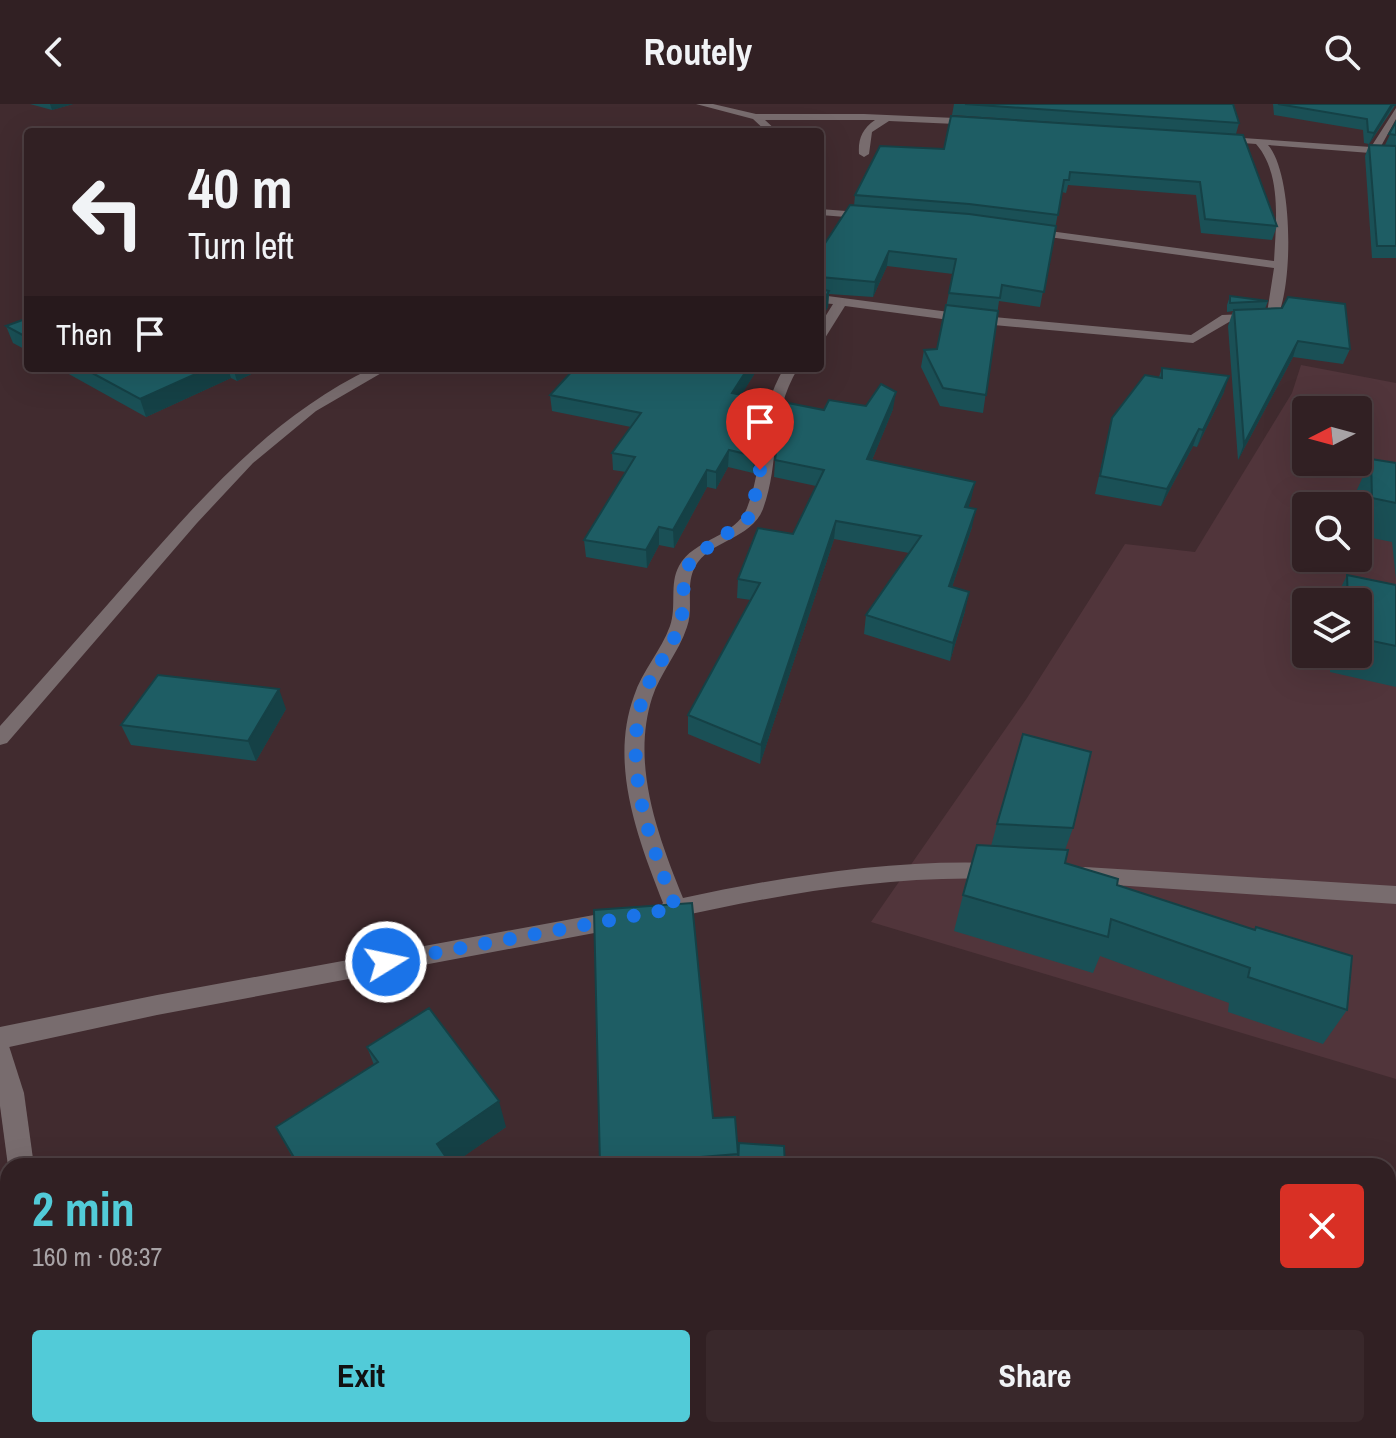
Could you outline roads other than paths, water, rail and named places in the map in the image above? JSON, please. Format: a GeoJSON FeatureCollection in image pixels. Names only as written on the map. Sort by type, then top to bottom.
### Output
{"type":"FeatureCollection","features":[{"type":"Feature","properties":{"kind":"street"},"geometry":{"type":"LineString","coordinates":[[701,104],[756,117],[990,123]]}},
{"type":"Feature","properties":{"kind":"street"},"geometry":{"type":"LineString","coordinates":[[963,121],[968,108]]}},
{"type":"Feature","properties":{"kind":"street"},"geometry":{"type":"LineString","coordinates":[[1374,150],[1396,111]]}},
{"type":"Feature","properties":{"kind":"street"},"geometry":{"type":"LineString","coordinates":[[756,117],[768,128]]}},
{"type":"Feature","properties":{"kind":"street"},"geometry":{"type":"LineString","coordinates":[[864,154],[862,141],[868,129],[888,118]]}},
{"type":"Feature","properties":{"kind":"street"},"geometry":{"type":"LineString","coordinates":[[1212,138],[1396,152]]}},
{"type":"Feature","properties":{"kind":"street"},"geometry":{"type":"LineString","coordinates":[[824,300],[972,319],[1193,339],[1226,318],[1272,317],[1277,305],[1281,215],[1277,180],[1266,145],[1259,141]]}},
{"type":"Feature","properties":{"kind":"street"},"geometry":{"type":"LineString","coordinates":[[824,212],[879,217]]}},
{"type":"Feature","properties":{"kind":"street"},"geometry":{"type":"LineString","coordinates":[[1014,229],[1280,265]]}},
{"type":"Feature","properties":{"kind":"street"},"geometry":{"type":"LineString","coordinates":[[824,329],[841,302]]}},
{"type":"Feature","properties":{"kind":"street"},"geometry":{"type":"LineString","coordinates":[[0,738],[221,485],[302,412],[341,386],[374,372]]}},
{"type":"Feature","properties":{"kind":"street"},"geometry":{"type":"LineString","coordinates":[[676,908],[654,854],[637,783],[635,735],[643,697],[680,624],[686,568],[693,558],[744,522],[755,508],[772,407],[789,372]]}},
{"type":"Feature","properties":{"kind":"street"},"geometry":{"type":"LineString","coordinates":[[0,1038],[775,887],[943,869],[1018,872]]}},
{"type":"Feature","properties":{"kind":"street"},"geometry":{"type":"LineString","coordinates":[[1062,874],[1396,895]]}},
{"type":"Feature","properties":{"kind":"street"},"geometry":{"type":"LineString","coordinates":[[0,1054],[11,1093],[20,1158]]}}]}
